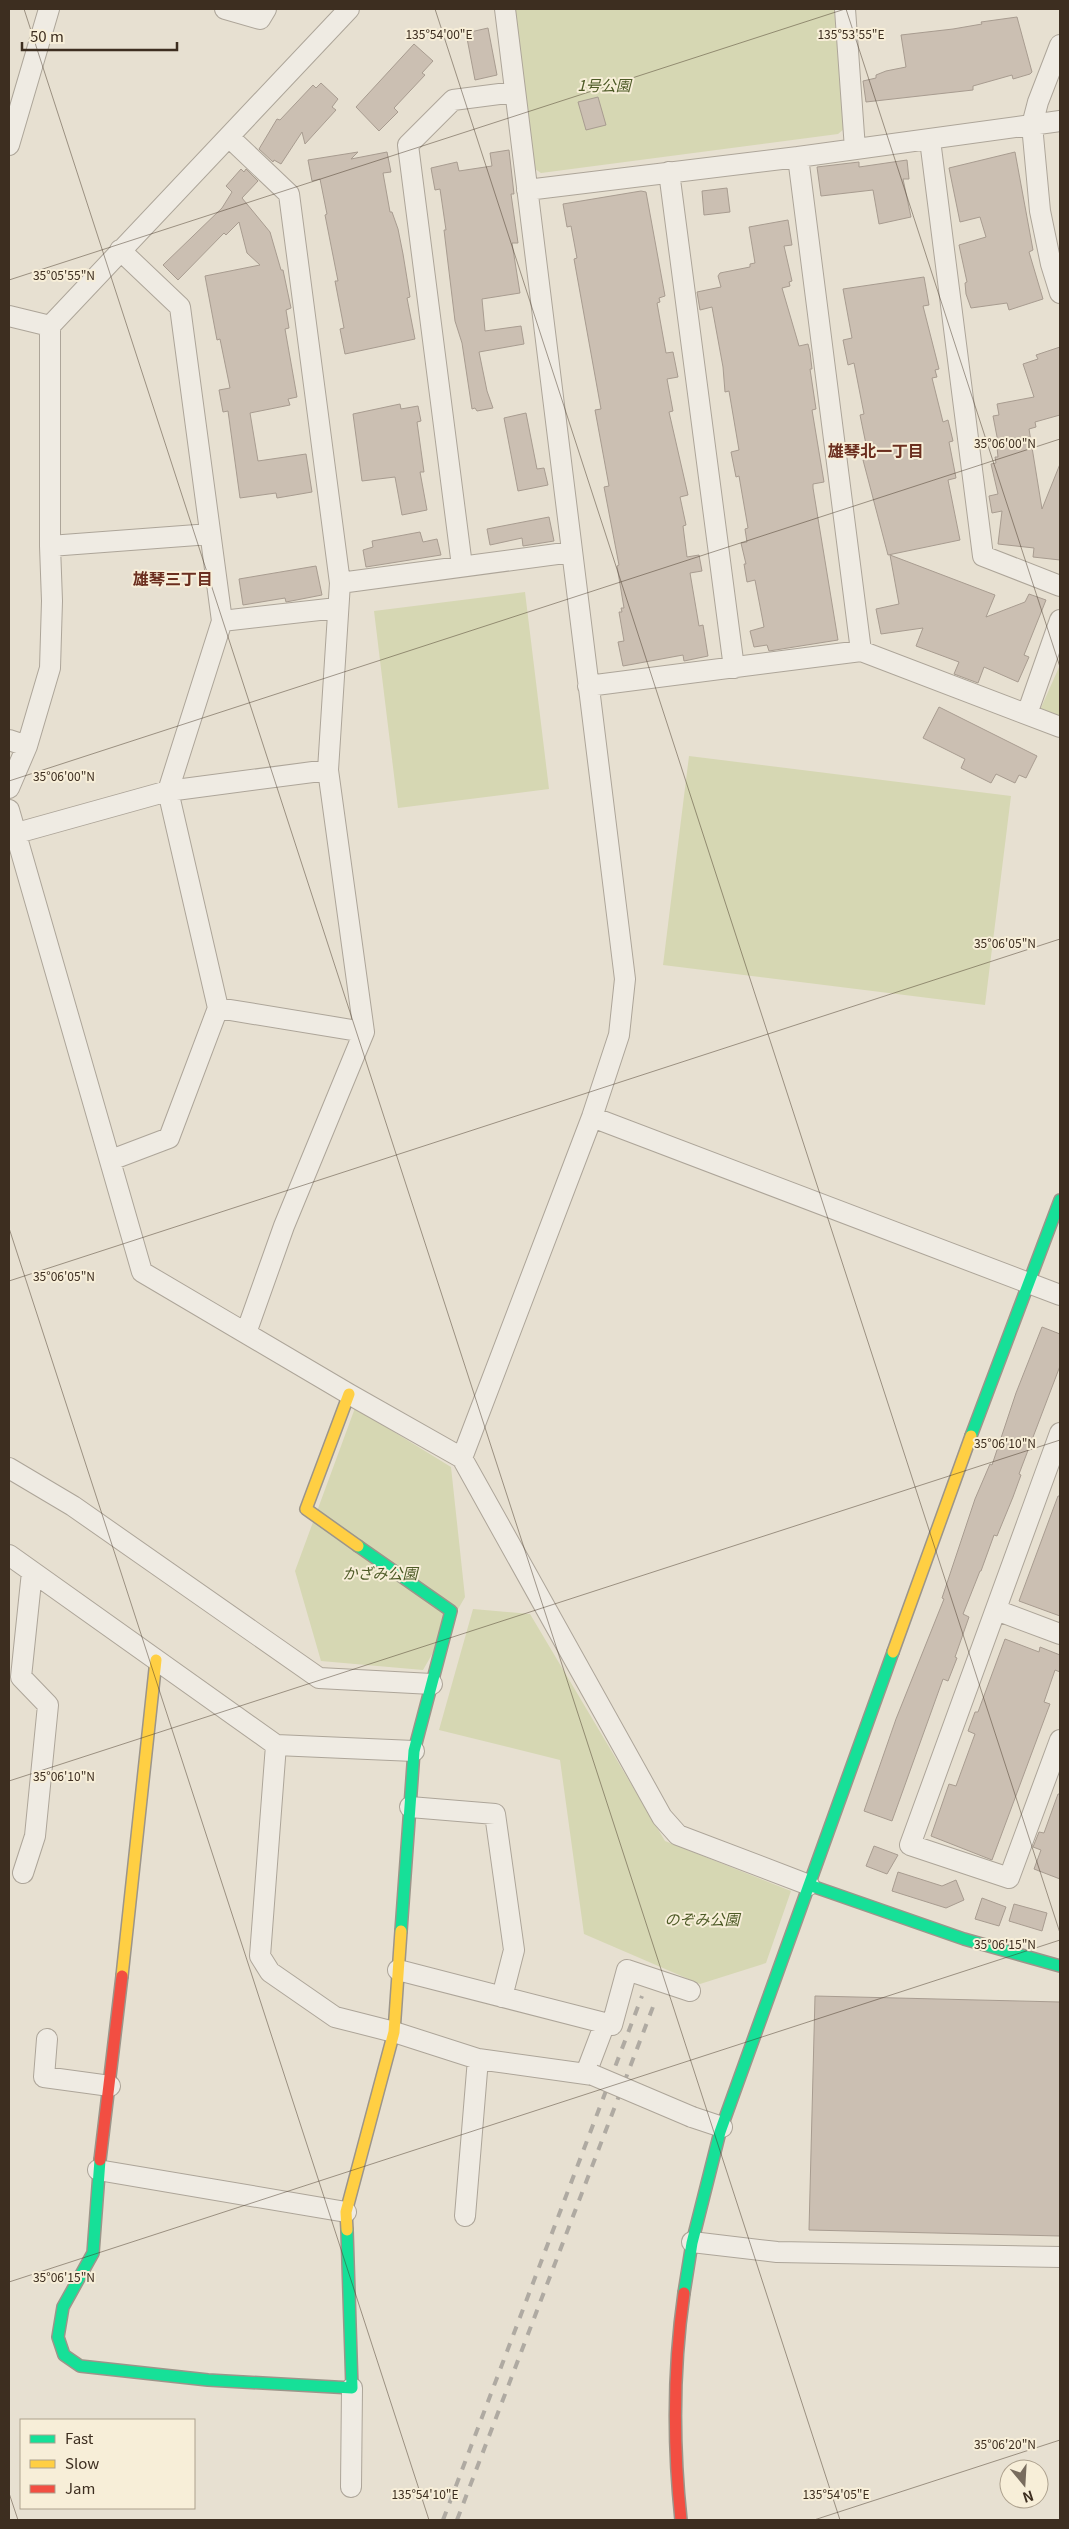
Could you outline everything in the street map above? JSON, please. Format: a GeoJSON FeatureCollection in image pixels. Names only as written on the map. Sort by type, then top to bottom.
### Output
{"type":"FeatureCollection","features":[{"type":"Feature","properties":{"kind":"street"},"geometry":{"type":"LineString","coordinates":[[9,145],[49,9]]}},
{"type":"Feature","properties":{"kind":"street"},"geometry":{"type":"LineString","coordinates":[[225,9],[260,20],[266,9]]}},
{"type":"Feature","properties":{"kind":"street"},"geometry":{"type":"LineString","coordinates":[[9,788],[18,743],[50,668],[52,602],[50,546],[50,326],[349,9]]}},
{"type":"Feature","properties":{"kind":"street"},"geometry":{"type":"LineString","coordinates":[[462,1458],[592,1117],[619,1035],[625,979],[505,9]]}},
{"type":"Feature","properties":{"kind":"street"},"geometry":{"type":"LineString","coordinates":[[845,9],[855,149]]}},
{"type":"Feature","properties":{"kind":"street"},"geometry":{"type":"LineString","coordinates":[[1060,45],[1038,102],[1032,125],[1040,211],[1051,264],[1060,293]]}},
{"type":"Feature","properties":{"kind":"street"},"geometry":{"type":"LineString","coordinates":[[462,566],[408,145],[453,100],[515,92]]}},
{"type":"Feature","properties":{"kind":"street"},"geometry":{"type":"LineString","coordinates":[[527,190],[930,140],[1060,121]]}},
{"type":"Feature","properties":{"kind":"street"},"geometry":{"type":"LineString","coordinates":[[229,137],[290,194],[340,583],[328,770],[364,1032],[284,1226],[246,1333]]}},
{"type":"Feature","properties":{"kind":"street"},"geometry":{"type":"LineString","coordinates":[[930,140],[983,556],[1060,586]]}},
{"type":"Feature","properties":{"kind":"street"},"geometry":{"type":"LineString","coordinates":[[798,157],[861,651]]}},
{"type":"Feature","properties":{"kind":"street"},"geometry":{"type":"LineString","coordinates":[[669,172],[734,668]]}},
{"type":"Feature","properties":{"kind":"street"},"geometry":{"type":"LineString","coordinates":[[111,1160],[169,1138],[218,1008],[168,791],[222,621],[180,307],[120,250]]}},
{"type":"Feature","properties":{"kind":"street"},"geometry":{"type":"LineString","coordinates":[[9,316],[50,326]]}},
{"type":"Feature","properties":{"kind":"street"},"geometry":{"type":"LineString","coordinates":[[50,546],[210,534]]}},
{"type":"Feature","properties":{"kind":"street"},"geometry":{"type":"LineString","coordinates":[[340,583],[572,552]]}},
{"type":"Feature","properties":{"kind":"street"},"geometry":{"type":"LineString","coordinates":[[222,621],[337,608]]}},
{"type":"Feature","properties":{"kind":"street"},"geometry":{"type":"LineString","coordinates":[[1027,714],[1060,620]]}},
{"type":"Feature","properties":{"kind":"street"},"geometry":{"type":"LineString","coordinates":[[588,686],[861,651],[1060,727]]}},
{"type":"Feature","properties":{"kind":"street"},"geometry":{"type":"LineString","coordinates":[[17,833],[168,791],[328,770]]}},
{"type":"Feature","properties":{"kind":"street"},"geometry":{"type":"LineString","coordinates":[[9,810],[142,1272],[462,1458],[662,1817],[678,1835],[809,1885],[964,1939],[1058,1960]]}},
{"type":"Feature","properties":{"kind":"street"},"geometry":{"type":"LineString","coordinates":[[218,1008],[364,1032]]}},
{"type":"Feature","properties":{"kind":"street"},"geometry":{"type":"LineString","coordinates":[[592,1117],[1060,1295]]}},
{"type":"Feature","properties":{"kind":"street"},"geometry":{"type":"LineString","coordinates":[[681,2520],[677,2490],[676,2388],[684,2288],[692,2242],[722,2127],[993,1376],[1060,1200]]}},
{"type":"Feature","properties":{"kind":"street"},"geometry":{"type":"LineString","coordinates":[[350,1394],[306,1509],[451,1611],[414,1750],[394,2032],[346,2212],[352,2388],[351,2487]]}},
{"type":"Feature","properties":{"kind":"street"},"geometry":{"type":"LineString","coordinates":[[1060,1433],[910,1845],[1009,1878],[1060,1740]]}},
{"type":"Feature","properties":{"kind":"street"},"geometry":{"type":"LineString","coordinates":[[9,1468],[73,1506],[319,1678],[432,1684]]}},
{"type":"Feature","properties":{"kind":"street"},"geometry":{"type":"LineString","coordinates":[[9,1555],[276,1745],[414,1750]]}},
{"type":"Feature","properties":{"kind":"street"},"geometry":{"type":"LineString","coordinates":[[23,1872],[35,1836],[48,1705],[20,1677],[32,1572]]}},
{"type":"Feature","properties":{"kind":"street"},"geometry":{"type":"LineString","coordinates":[[996,1610],[1060,1634]]}},
{"type":"Feature","properties":{"kind":"street"},"geometry":{"type":"LineString","coordinates":[[156,1660],[104,2142],[98,2170],[93,2253],[62,2307],[58,2337],[64,2355],[80,2366],[208,2380],[352,2388]]}},
{"type":"Feature","properties":{"kind":"street"},"geometry":{"type":"LineString","coordinates":[[276,1745],[260,1956],[270,1972],[335,2017],[394,2032],[478,2059],[589,2074],[692,2117],[722,2127]]}},
{"type":"Feature","properties":{"kind":"street"},"geometry":{"type":"LineString","coordinates":[[410,1807],[495,1814],[514,1950],[502,1997]]}},
{"type":"Feature","properties":{"kind":"street"},"geometry":{"type":"LineString","coordinates":[[398,1970],[612,2025],[627,1970],[690,1992]]}},
{"type":"Feature","properties":{"kind":"street"},"geometry":{"type":"LineString","coordinates":[[589,2074],[605,2023]]}},
{"type":"Feature","properties":{"kind":"street"},"geometry":{"type":"LineString","coordinates":[[47,2039],[44,2077],[110,2086]]}},
{"type":"Feature","properties":{"kind":"street"},"geometry":{"type":"LineString","coordinates":[[465,2216],[478,2059]]}},
{"type":"Feature","properties":{"kind":"street"},"geometry":{"type":"LineString","coordinates":[[98,2170],[346,2212]]}},
{"type":"Feature","properties":{"kind":"street"},"geometry":{"type":"LineString","coordinates":[[692,2242],[777,2252],[1060,2258]]}},
{"type":"Feature","properties":{"kind":"green space","name":"1号公園"},"geometry":{"type":"Polygon","coordinates":[[[513,9],[834,9],[844,129],[838,134],[541,173],[532,167],[513,9]]]}},
{"type":"Feature","properties":{"kind":"green space"},"geometry":{"type":"Polygon","coordinates":[[[525,592],[549,789],[398,808],[374,611],[525,592]]]}},
{"type":"Feature","properties":{"kind":"green space"},"geometry":{"type":"Polygon","coordinates":[[[1060,665],[1060,718],[1040,710],[1060,665]]]}},
{"type":"Feature","properties":{"kind":"green space"},"geometry":{"type":"Polygon","coordinates":[[[689,756],[1011,796],[985,1005],[663,965],[689,756]]]}},
{"type":"Feature","properties":{"kind":"green space","name":"かざみ公園"},"geometry":{"type":"Polygon","coordinates":[[[355,1408],[451,1467],[465,1597],[423,1670],[321,1661],[295,1571],[355,1408]]]}},
{"type":"Feature","properties":{"kind":"green space","name":"のぞみ公園"},"geometry":{"type":"Polygon","coordinates":[[[473,1609],[530,1614],[665,1841],[791,1891],[766,1963],[700,1984],[584,1934],[560,1760],[439,1730],[473,1609]]]}},
{"type":"Feature","properties":{"kind":"building"},"geometry":{"type":"Polygon","coordinates":[[[1017,17],[1032,72],[1030,74],[1013,79],[1012,75],[973,86],[973,90],[866,102],[863,81],[876,78],[876,75],[886,71],[906,67],[901,35],[953,29],[982,24],[981,22],[1017,17]]]}},
{"type":"Feature","properties":{"kind":"building"},"geometry":{"type":"Polygon","coordinates":[[[488,28],[497,75],[475,80],[466,33],[488,28]]]}},
{"type":"Feature","properties":{"kind":"building"},"geometry":{"type":"Polygon","coordinates":[[[414,44],[433,61],[422,73],[425,75],[394,108],[398,112],[379,131],[356,107],[414,44]]]}},
{"type":"Feature","properties":{"kind":"building"},"geometry":{"type":"Polygon","coordinates":[[[321,83],[338,99],[332,107],[336,110],[305,144],[302,132],[281,164],[274,160],[273,162],[259,149],[277,119],[280,120],[313,85],[316,88],[321,83]]]}},
{"type":"Feature","properties":{"kind":"building"},"geometry":{"type":"Polygon","coordinates":[[[598,97],[606,125],[586,130],[578,102],[598,97]]]}},
{"type":"Feature","properties":{"kind":"building"},"geometry":{"type":"Polygon","coordinates":[[[509,150],[514,194],[511,194],[518,243],[512,243],[520,293],[482,299],[485,331],[521,326],[524,344],[479,352],[487,391],[493,408],[477,411],[475,408],[472,409],[462,343],[455,321],[440,189],[435,190],[431,168],[457,162],[459,171],[492,166],[490,153],[509,150]]]}},
{"type":"Feature","properties":{"kind":"building"},"geometry":{"type":"Polygon","coordinates":[[[358,152],[351,159],[387,152],[391,172],[383,173],[390,212],[392,212],[398,229],[403,254],[410,297],[407,298],[415,339],[345,354],[340,329],[344,328],[335,281],[338,281],[325,215],[327,214],[320,179],[312,181],[308,160],[358,152]]]}},
{"type":"Feature","properties":{"kind":"building"},"geometry":{"type":"Polygon","coordinates":[[[1015,152],[1033,250],[1029,252],[1043,299],[1009,310],[1007,303],[971,308],[966,294],[965,283],[967,282],[959,245],[986,237],[980,217],[960,222],[949,168],[1015,152]]]}},
{"type":"Feature","properties":{"kind":"building"},"geometry":{"type":"Polygon","coordinates":[[[907,160],[909,179],[903,179],[911,217],[879,224],[873,190],[821,196],[817,167],[859,162],[859,167],[907,160]]]}},
{"type":"Feature","properties":{"kind":"building"},"geometry":{"type":"Polygon","coordinates":[[[241,169],[244,172],[246,169],[258,181],[242,198],[270,232],[281,270],[283,270],[291,308],[286,310],[289,328],[285,329],[297,397],[288,399],[290,405],[250,413],[258,461],[306,454],[312,492],[277,498],[276,493],[240,498],[228,411],[223,412],[219,390],[230,388],[220,339],[217,340],[205,276],[260,265],[247,253],[239,222],[226,235],[224,233],[178,280],[163,265],[222,208],[232,192],[226,186],[241,169]]]}},
{"type":"Feature","properties":{"kind":"building"},"geometry":{"type":"Polygon","coordinates":[[[727,188],[730,212],[704,215],[702,191],[727,188]]]}},
{"type":"Feature","properties":{"kind":"building"},"geometry":{"type":"Polygon","coordinates":[[[641,191],[646,192],[665,296],[659,298],[660,302],[657,303],[666,353],[673,352],[678,377],[667,379],[673,411],[669,412],[688,495],[680,497],[686,525],[683,526],[687,557],[699,555],[702,571],[690,573],[699,626],[703,625],[708,656],[684,661],[683,655],[623,666],[618,642],[624,641],[619,612],[622,612],[621,608],[624,608],[617,566],[619,565],[604,487],[609,486],[595,410],[601,409],[574,259],[577,258],[571,226],[567,227],[563,204],[641,191]]]}},
{"type":"Feature","properties":{"kind":"building"},"geometry":{"type":"Polygon","coordinates":[[[788,220],[792,245],[784,246],[792,281],[789,282],[790,286],[782,288],[799,346],[808,344],[810,352],[812,369],[810,369],[816,409],[812,410],[824,482],[813,484],[813,488],[838,640],[769,651],[767,645],[754,647],[750,631],[764,627],[755,580],[747,582],[744,564],[746,564],[741,543],[747,542],[745,529],[748,528],[739,476],[736,477],[731,452],[739,450],[729,391],[725,392],[723,367],[712,307],[700,310],[697,292],[721,287],[718,276],[720,273],[750,267],[750,264],[755,263],[749,227],[788,220]]]}},
{"type":"Feature","properties":{"kind":"building"},"geometry":{"type":"Polygon","coordinates":[[[924,277],[929,305],[923,306],[939,369],[935,370],[937,377],[932,378],[943,422],[948,420],[953,441],[949,442],[956,478],[948,480],[960,540],[888,555],[863,460],[869,459],[860,415],[864,414],[854,363],[848,365],[843,340],[852,338],[843,289],[924,277]]]}},
{"type":"Feature","properties":{"kind":"building"},"geometry":{"type":"Polygon","coordinates":[[[1060,347],[1060,415],[1035,422],[1036,427],[1029,429],[1042,509],[1060,464],[1060,560],[1033,557],[1034,548],[998,544],[1002,511],[992,513],[989,496],[998,494],[991,464],[996,463],[995,457],[998,457],[997,447],[999,447],[993,416],[999,415],[997,404],[1034,397],[1023,364],[1038,359],[1036,355],[1060,347]]]}},
{"type":"Feature","properties":{"kind":"building"},"geometry":{"type":"Polygon","coordinates":[[[400,404],[401,409],[418,406],[421,421],[417,422],[424,472],[420,472],[427,510],[402,515],[395,477],[362,481],[353,414],[400,404]]]}},
{"type":"Feature","properties":{"kind":"building"},"geometry":{"type":"Polygon","coordinates":[[[526,413],[537,469],[544,468],[548,485],[518,491],[504,418],[526,413]]]}},
{"type":"Feature","properties":{"kind":"building"},"geometry":{"type":"Polygon","coordinates":[[[549,517],[554,541],[523,546],[522,538],[490,545],[487,529],[549,517]]]}},
{"type":"Feature","properties":{"kind":"building"},"geometry":{"type":"Polygon","coordinates":[[[420,532],[423,542],[437,539],[441,555],[366,567],[363,550],[373,547],[372,541],[420,532]]]}},
{"type":"Feature","properties":{"kind":"building"},"geometry":{"type":"Polygon","coordinates":[[[890,555],[995,595],[986,617],[1025,602],[1029,594],[1046,600],[1024,655],[1029,657],[1018,682],[984,667],[978,683],[954,674],[959,662],[916,646],[923,628],[881,634],[876,609],[899,604],[890,555]]]}},
{"type":"Feature","properties":{"kind":"building"},"geometry":{"type":"Polygon","coordinates":[[[316,566],[322,595],[286,602],[285,598],[243,605],[239,579],[316,566]]]}},
{"type":"Feature","properties":{"kind":"building"},"geometry":{"type":"Polygon","coordinates":[[[939,707],[1037,756],[1026,778],[1019,775],[1015,783],[996,774],[991,783],[961,768],[965,759],[923,738],[939,707]]]}},
{"type":"Feature","properties":{"kind":"building"},"geometry":{"type":"Polygon","coordinates":[[[1042,1327],[1060,1334],[1060,1366],[1019,1474],[1021,1475],[1013,1497],[997,1536],[994,1535],[963,1614],[969,1617],[955,1657],[957,1658],[948,1681],[943,1679],[892,1821],[864,1811],[896,1719],[944,1599],[942,1598],[975,1499],[990,1464],[992,1465],[1016,1393],[1042,1327]]]}},
{"type":"Feature","properties":{"kind":"building"},"geometry":{"type":"Polygon","coordinates":[[[1058,1496],[1060,1496],[1060,1616],[1019,1601],[1058,1496]]]}},
{"type":"Feature","properties":{"kind":"building"},"geometry":{"type":"Polygon","coordinates":[[[1005,1639],[1039,1652],[1040,1647],[1060,1655],[1060,1672],[1055,1670],[1044,1702],[1050,1704],[992,1860],[931,1836],[949,1784],[956,1786],[975,1734],[968,1731],[975,1712],[978,1712],[1005,1639]]]}},
{"type":"Feature","properties":{"kind":"building"},"geometry":{"type":"Polygon","coordinates":[[[1058,1794],[1060,1794],[1060,1879],[1034,1869],[1041,1850],[1033,1847],[1039,1832],[1044,1833],[1058,1794]]]}},
{"type":"Feature","properties":{"kind":"building"},"geometry":{"type":"Polygon","coordinates":[[[874,1846],[898,1855],[887,1874],[866,1866],[874,1846]]]}},
{"type":"Feature","properties":{"kind":"building"},"geometry":{"type":"Polygon","coordinates":[[[898,1872],[942,1886],[956,1880],[964,1900],[946,1908],[892,1891],[898,1872]]]}},
{"type":"Feature","properties":{"kind":"building"},"geometry":{"type":"Polygon","coordinates":[[[982,1898],[1006,1907],[999,1926],[975,1919],[982,1898]]]}},
{"type":"Feature","properties":{"kind":"building"},"geometry":{"type":"Polygon","coordinates":[[[1014,1904],[1047,1913],[1042,1931],[1009,1921],[1014,1904]]]}},
{"type":"Feature","properties":{"kind":"building"},"geometry":{"type":"Polygon","coordinates":[[[815,1996],[1060,2002],[1060,2236],[809,2230],[815,1996]]]}},
{"type":"Feature","properties":{"kind":"railway"},"geometry":{"type":"LineString","coordinates":[[443,2520],[642,1996]]}},
{"type":"Feature","properties":{"kind":"railway"},"geometry":{"type":"LineString","coordinates":[[457,2520],[656,1999]]}},
{"type":"Feature","properties":{"kind":"traffic: fast"},"geometry":{"type":"LineString","coordinates":[[971,1436],[1060,1200]]}},
{"type":"Feature","properties":{"kind":"traffic: fast"},"geometry":{"type":"LineString","coordinates":[[358,1546],[451,1611],[414,1751],[401,1931]]}},
{"type":"Feature","properties":{"kind":"traffic: fast"},"geometry":{"type":"LineString","coordinates":[[684,2293],[692,2243],[720,2132],[893,1652]]}},
{"type":"Feature","properties":{"kind":"traffic: fast"},"geometry":{"type":"LineString","coordinates":[[809,1885],[964,1939],[1060,1966]]}},
{"type":"Feature","properties":{"kind":"traffic: fast"},"geometry":{"type":"LineString","coordinates":[[100,2160],[93,2253],[63,2307],[58,2337],[64,2355],[80,2366],[208,2380],[352,2388],[347,2230]]}},
{"type":"Feature","properties":{"kind":"traffic: slow"},"geometry":{"type":"LineString","coordinates":[[349,1394],[306,1509],[358,1546]]}},
{"type":"Feature","properties":{"kind":"traffic: slow"},"geometry":{"type":"LineString","coordinates":[[893,1652],[971,1436]]}},
{"type":"Feature","properties":{"kind":"traffic: slow"},"geometry":{"type":"LineString","coordinates":[[122,1976],[156,1660]]}},
{"type":"Feature","properties":{"kind":"traffic: slow"},"geometry":{"type":"LineString","coordinates":[[347,2230],[346,2212],[394,2032],[401,1931]]}},
{"type":"Feature","properties":{"kind":"traffic: jam"},"geometry":{"type":"LineString","coordinates":[[100,2160],[122,1976]]}},
{"type":"Feature","properties":{"kind":"traffic: jam"},"geometry":{"type":"LineString","coordinates":[[681,2520],[678,2492],[675,2406],[680,2321],[684,2293]]}},
{"type":"Feature","properties":{"kind":"district","name":"雄琴北一丁目"},"geometry":{"type":"Point","coordinates":[876,451]}},
{"type":"Feature","properties":{"kind":"district","name":"雄琴三丁目"},"geometry":{"type":"Point","coordinates":[173,579]}}]}
